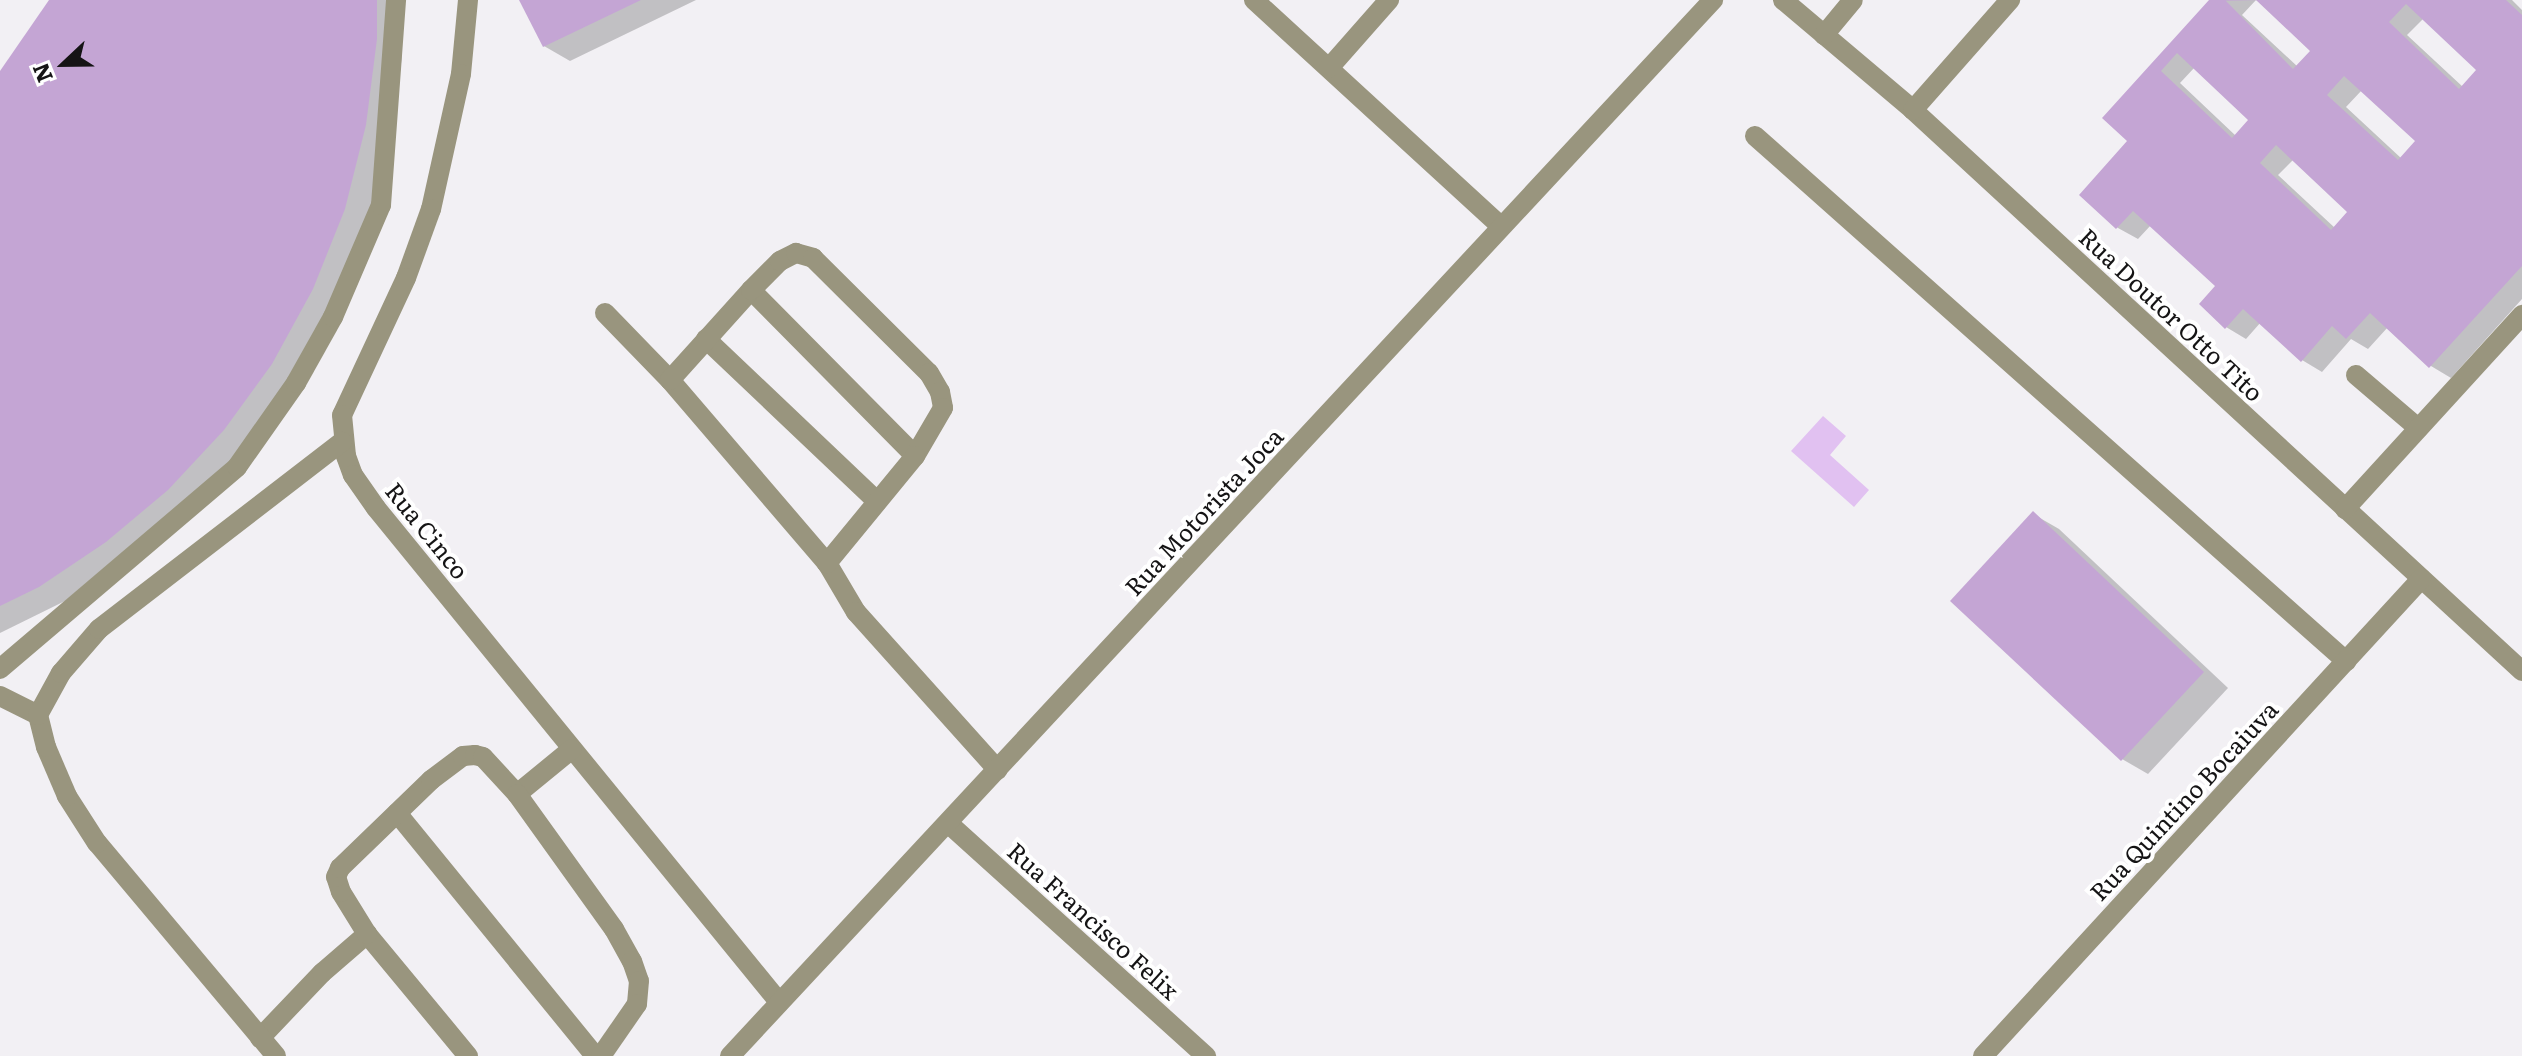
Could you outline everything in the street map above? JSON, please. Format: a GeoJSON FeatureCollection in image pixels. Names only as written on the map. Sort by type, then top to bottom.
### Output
{"type":"FeatureCollection","features":[{"type":"Feature","properties":{"kind":"street"},"geometry":{"type":"LineString","coordinates":[[0,669],[237,467],[296,383],[333,317],[381,205],[396,0]]}},
{"type":"Feature","properties":{"kind":"street","name":"Rua Cinco"},"geometry":{"type":"LineString","coordinates":[[468,0],[461,74],[431,209],[406,278],[342,415],[342,442],[353,475],[376,508],[779,1002]]}},
{"type":"Feature","properties":{"kind":"street"},"geometry":{"type":"LineString","coordinates":[[1254,0],[1501,226]]}},
{"type":"Feature","properties":{"kind":"street"},"geometry":{"type":"LineString","coordinates":[[1329,68],[1389,0]]}},
{"type":"Feature","properties":{"kind":"street","name":"Rua Motorista Joca"},"geometry":{"type":"LineString","coordinates":[[730,1056],[1713,0]]}},
{"type":"Feature","properties":{"kind":"street","name":"Rua Doutor Otto Tito"},"geometry":{"type":"LineString","coordinates":[[1783,0],[1913,110],[2522,671]]}},
{"type":"Feature","properties":{"kind":"street"},"geometry":{"type":"LineString","coordinates":[[1824,35],[1853,0]]}},
{"type":"Feature","properties":{"kind":"street"},"geometry":{"type":"LineString","coordinates":[[1913,110],[2010,0]]}},
{"type":"Feature","properties":{"kind":"street"},"geometry":{"type":"LineString","coordinates":[[1755,136],[2346,661]]}},
{"type":"Feature","properties":{"kind":"street"},"geometry":{"type":"LineString","coordinates":[[670,380],[751,290],[780,261],[796,253],[813,258],[929,373],[940,392],[943,408],[915,456],[827,563]]}},
{"type":"Feature","properties":{"kind":"street"},"geometry":{"type":"LineString","coordinates":[[751,290],[915,456]]}},
{"type":"Feature","properties":{"kind":"street"},"geometry":{"type":"LineString","coordinates":[[605,313],[670,380],[827,563],[856,612],[998,770]]}},
{"type":"Feature","properties":{"kind":"street"},"geometry":{"type":"LineString","coordinates":[[2345,509],[2522,315]]}},
{"type":"Feature","properties":{"kind":"street"},"geometry":{"type":"LineString","coordinates":[[706,339],[877,501]]}},
{"type":"Feature","properties":{"kind":"street"},"geometry":{"type":"LineString","coordinates":[[2356,375],[2418,428]]}},
{"type":"Feature","properties":{"kind":"street"},"geometry":{"type":"LineString","coordinates":[[276,1056],[97,843],[67,796],[46,747],[38,715],[61,673],[99,629],[342,442]]}},
{"type":"Feature","properties":{"kind":"street","name":"Rua Quintino Bocaiuva"},"geometry":{"type":"LineString","coordinates":[[1983,1056],[2421,579]]}},
{"type":"Feature","properties":{"kind":"street"},"geometry":{"type":"LineString","coordinates":[[0,696],[38,715]]}},
{"type":"Feature","properties":{"kind":"street"},"geometry":{"type":"LineString","coordinates":[[517,794],[572,749]]}},
{"type":"Feature","properties":{"kind":"street"},"geometry":{"type":"LineString","coordinates":[[468,1056],[367,934],[341,892],[336,877],[340,868],[397,813],[463,756],[483,757],[517,794],[614,929],[639,981],[637,1004],[601,1056]]}},
{"type":"Feature","properties":{"kind":"street"},"geometry":{"type":"LineString","coordinates":[[397,813],[595,1056]]}},
{"type":"Feature","properties":{"kind":"street","name":"Rua Francisco Felix"},"geometry":{"type":"LineString","coordinates":[[948,823],[1206,1056]]}},
{"type":"Feature","properties":{"kind":"street"},"geometry":{"type":"LineString","coordinates":[[260,1038],[322,973],[367,934]]}},
{"type":"Feature","properties":{"kind":"shaded area"},"geometry":{"type":"Polygon","coordinates":[[[1823,416],[1846,436],[1830,455],[1869,490],[1854,507],[1791,451],[1823,416]]]}},
{"type":"Feature","properties":{"kind":"building"},"geometry":{"type":"Polygon","coordinates":[[[49,0],[377,0],[377,39],[366,125],[345,209],[313,289],[272,364],[224,430],[168,490],[106,542],[39,587],[0,606],[0,71],[49,0]]]}},
{"type":"Feature","properties":{"kind":"building"},"geometry":{"type":"Polygon","coordinates":[[[519,0],[641,0],[543,47],[519,0]]]}},
{"type":"Feature","properties":{"kind":"building"},"geometry":{"type":"Polygon","coordinates":[[[2209,0],[2225,0],[2293,69],[2310,51],[2256,0],[2506,0],[2522,15],[2522,266],[2429,368],[2370,313],[2346,339],[2332,326],[2301,362],[2243,309],[2225,329],[2199,304],[2215,286],[2133,211],[2116,229],[2079,195],[2127,141],[2102,118],[2209,0]],[[2406,4],[2389,22],[2459,89],[2476,70],[2406,4]],[[2177,53],[2161,71],[2232,138],[2248,120],[2177,53]],[[2344,76],[2327,95],[2398,160],[2415,141],[2344,76]],[[2276,145],[2260,163],[2331,230],[2347,212],[2276,145]]]}},
{"type":"Feature","properties":{"kind":"building"},"geometry":{"type":"Polygon","coordinates":[[[2033,511],[2204,672],[2121,761],[1950,601],[2033,511]]]}}]}
